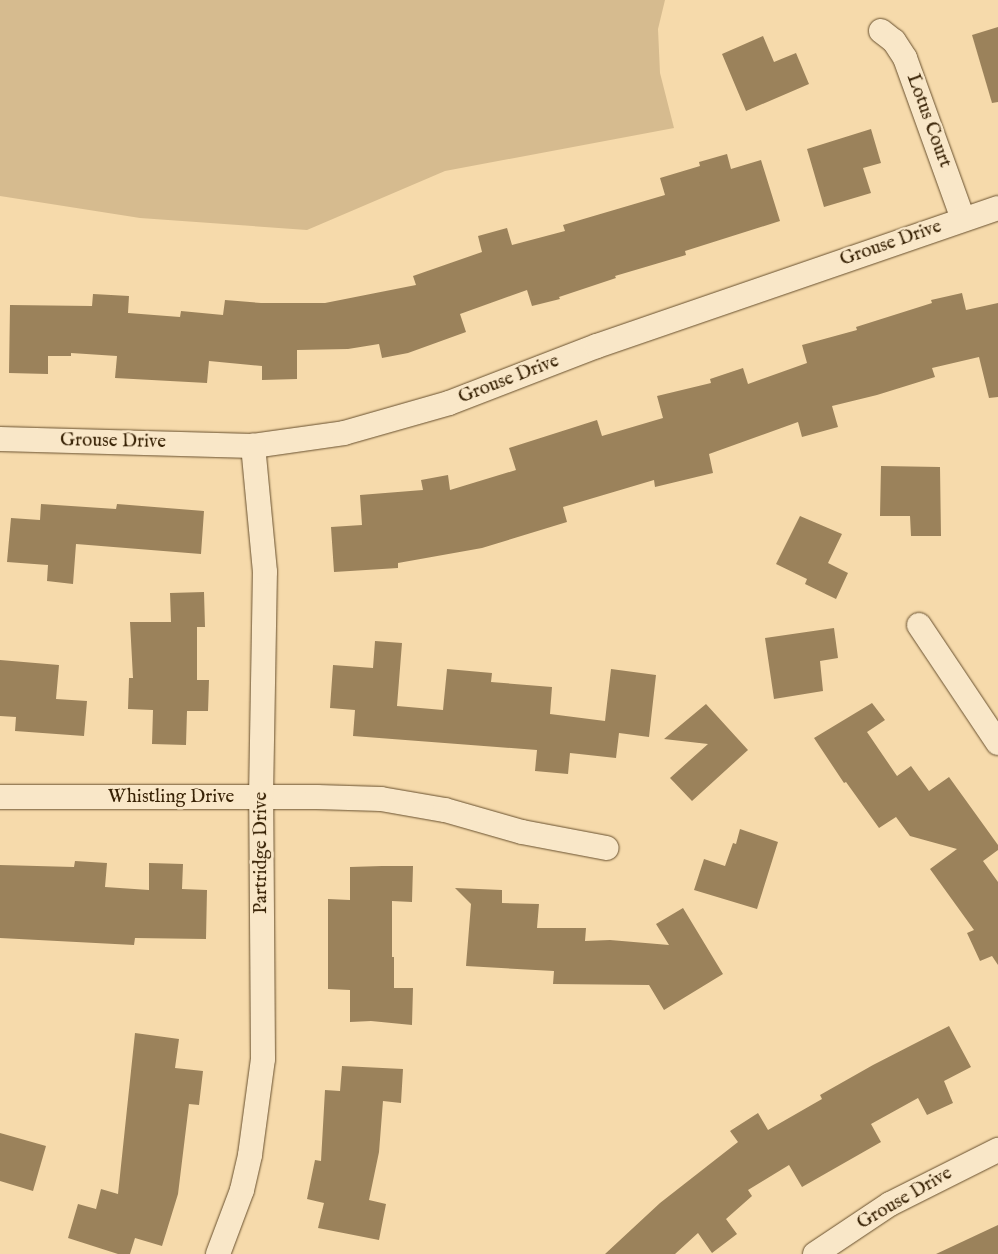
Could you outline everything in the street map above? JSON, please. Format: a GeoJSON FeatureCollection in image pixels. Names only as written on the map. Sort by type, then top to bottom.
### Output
{"type":"FeatureCollection","features":[{"type":"Feature","properties":{"kind":"street","name":"Lotus Court"},"geometry":{"type":"LineString","coordinates":[[881,31],[894,41],[905,58],[964,219]]}},
{"type":"Feature","properties":{"kind":"street","name":"Grouse Drive"},"geometry":{"type":"LineString","coordinates":[[0,439],[254,446],[344,433],[418,412],[598,346],[998,208]]}},
{"type":"Feature","properties":{"kind":"street","name":"Partridge Drive"},"geometry":{"type":"LineString","coordinates":[[218,1254],[242,1190],[254,1138],[261,1087],[264,1031],[262,798],[266,572],[254,446]]}},
{"type":"Feature","properties":{"kind":"street"},"geometry":{"type":"LineString","coordinates":[[919,625],[998,743]]}},
{"type":"Feature","properties":{"kind":"street","name":"Whistling Drive"},"geometry":{"type":"LineString","coordinates":[[0,797],[317,797],[399,802],[445,810],[531,834],[607,848]]}},
{"type":"Feature","properties":{"kind":"street","name":"Grouse Drive"},"geometry":{"type":"LineString","coordinates":[[815,1254],[890,1204],[998,1150]]}},
{"type":"Feature","properties":{"kind":"shaded area"},"geometry":{"type":"Polygon","coordinates":[[[0,0],[665,0],[658,29],[660,73],[674,128],[445,171],[307,230],[140,218],[0,196],[0,0]]]}},
{"type":"Feature","properties":{"kind":"building"},"geometry":{"type":"Polygon","coordinates":[[[998,27],[998,102],[992,103],[972,35],[998,27]]]}},
{"type":"Feature","properties":{"kind":"building"},"geometry":{"type":"Polygon","coordinates":[[[763,36],[774,62],[796,53],[809,84],[746,111],[722,54],[763,36]]]}},
{"type":"Feature","properties":{"kind":"building"},"geometry":{"type":"Polygon","coordinates":[[[871,129],[881,163],[863,168],[871,193],[824,207],[807,149],[871,129]]]}},
{"type":"Feature","properties":{"kind":"building"},"geometry":{"type":"Polygon","coordinates":[[[727,154],[731,169],[761,160],[780,221],[685,251],[686,255],[615,276],[616,278],[559,297],[560,299],[532,306],[527,290],[460,314],[466,332],[408,353],[382,358],[379,344],[348,349],[297,350],[297,379],[262,380],[262,366],[209,361],[207,383],[115,378],[117,356],[71,353],[71,356],[48,356],[48,374],[9,373],[10,305],[92,306],[93,294],[129,296],[128,313],[180,317],[181,311],[223,315],[225,300],[261,303],[325,303],[416,285],[413,276],[482,252],[478,236],[507,228],[512,245],[565,231],[563,225],[665,195],[660,178],[700,166],[699,162],[727,154]]]}},
{"type":"Feature","properties":{"kind":"building"},"geometry":{"type":"Polygon","coordinates":[[[962,293],[966,310],[998,303],[998,397],[989,398],[979,357],[932,368],[935,377],[877,395],[832,406],[838,427],[802,437],[798,422],[709,454],[713,473],[655,487],[654,480],[563,507],[567,522],[482,548],[398,563],[398,568],[334,572],[331,527],[362,525],[360,495],[423,490],[421,480],[448,475],[450,490],[516,470],[509,448],[597,420],[602,436],[663,418],[657,396],[711,383],[710,379],[743,368],[748,384],[807,363],[802,345],[857,330],[856,327],[932,303],[931,300],[962,293]]]}},
{"type":"Feature","properties":{"kind":"building"},"geometry":{"type":"Polygon","coordinates":[[[881,466],[940,467],[941,536],[911,536],[910,516],[880,516],[881,466]]]}},
{"type":"Feature","properties":{"kind":"building"},"geometry":{"type":"Polygon","coordinates":[[[41,504],[116,509],[117,504],[204,511],[201,554],[76,544],[73,584],[47,581],[48,565],[7,562],[11,518],[40,520],[41,504]]]}},
{"type":"Feature","properties":{"kind":"building"},"geometry":{"type":"Polygon","coordinates":[[[800,516],[842,534],[828,563],[848,573],[836,599],[805,584],[807,579],[776,564],[800,516]]]}},
{"type":"Feature","properties":{"kind":"building"},"geometry":{"type":"Polygon","coordinates":[[[204,592],[205,627],[197,627],[197,680],[209,680],[208,711],[187,711],[186,745],[152,744],[153,710],[128,709],[129,678],[133,678],[130,622],[171,622],[170,593],[204,592]]]}},
{"type":"Feature","properties":{"kind":"building"},"geometry":{"type":"Polygon","coordinates":[[[834,628],[838,658],[820,661],[823,691],[774,699],[765,638],[834,628]]]}},
{"type":"Feature","properties":{"kind":"building"},"geometry":{"type":"Polygon","coordinates":[[[375,641],[402,643],[397,706],[443,710],[447,669],[492,673],[491,682],[552,687],[550,714],[605,721],[611,669],[656,675],[649,737],[619,733],[616,758],[570,753],[568,774],[535,771],[537,750],[353,736],[355,710],[330,708],[333,665],[373,668],[375,641]]]}},
{"type":"Feature","properties":{"kind":"building"},"geometry":{"type":"Polygon","coordinates":[[[0,660],[59,665],[56,699],[87,701],[84,736],[15,731],[16,717],[0,716],[0,660]]]}},
{"type":"Feature","properties":{"kind":"building"},"geometry":{"type":"Polygon","coordinates":[[[872,703],[885,720],[867,732],[897,776],[911,766],[929,791],[949,777],[998,845],[998,850],[983,861],[998,882],[998,965],[992,956],[980,961],[967,933],[974,930],[930,869],[957,849],[910,836],[896,817],[879,828],[846,782],[844,783],[814,738],[872,703]]]}},
{"type":"Feature","properties":{"kind":"building"},"geometry":{"type":"Polygon","coordinates":[[[706,704],[748,750],[692,801],[670,778],[708,744],[664,739],[706,704]]]}},
{"type":"Feature","properties":{"kind":"building"},"geometry":{"type":"Polygon","coordinates":[[[740,829],[778,842],[757,909],[694,890],[704,859],[725,866],[733,843],[736,844],[740,829]]]}},
{"type":"Feature","properties":{"kind":"building"},"geometry":{"type":"Polygon","coordinates":[[[75,861],[107,863],[105,887],[149,890],[149,863],[183,864],[182,889],[207,890],[206,939],[135,938],[134,945],[0,938],[0,865],[74,867],[75,861]]]}},
{"type":"Feature","properties":{"kind":"building"},"geometry":{"type":"Polygon","coordinates":[[[413,866],[412,902],[392,901],[394,988],[413,988],[412,1025],[371,1021],[350,1022],[350,990],[328,989],[328,899],[350,900],[350,867],[413,866]]]}},
{"type":"Feature","properties":{"kind":"building"},"geometry":{"type":"Polygon","coordinates":[[[455,888],[502,890],[502,903],[539,904],[537,928],[586,928],[585,941],[610,940],[669,945],[656,924],[683,908],[723,974],[664,1010],[649,985],[553,984],[554,971],[466,966],[471,904],[455,888]]]}},
{"type":"Feature","properties":{"kind":"building"},"geometry":{"type":"Polygon","coordinates":[[[949,1026],[971,1067],[944,1081],[953,1103],[927,1115],[918,1098],[871,1124],[881,1142],[802,1187],[789,1165],[748,1190],[752,1196],[726,1219],[737,1234],[712,1253],[698,1233],[675,1254],[605,1254],[660,1203],[738,1142],[730,1131],[758,1113],[768,1130],[822,1099],[820,1095],[949,1026]]]}},
{"type":"Feature","properties":{"kind":"building"},"geometry":{"type":"Polygon","coordinates":[[[135,1033],[179,1039],[175,1068],[203,1071],[199,1105],[189,1104],[178,1194],[162,1246],[135,1238],[130,1254],[118,1254],[68,1238],[78,1204],[96,1209],[101,1189],[118,1194],[135,1033]]]}},
{"type":"Feature","properties":{"kind":"building"},"geometry":{"type":"Polygon","coordinates":[[[342,1066],[403,1069],[401,1103],[383,1101],[379,1152],[369,1200],[386,1204],[379,1240],[318,1228],[324,1203],[307,1199],[315,1160],[321,1161],[325,1090],[340,1091],[342,1066]]]}},
{"type":"Feature","properties":{"kind":"building"},"geometry":{"type":"Polygon","coordinates":[[[0,1133],[46,1146],[33,1191],[0,1181],[0,1133]]]}},
{"type":"Feature","properties":{"kind":"building"},"geometry":{"type":"Polygon","coordinates":[[[998,1225],[998,1254],[936,1254],[998,1225]]]}}]}
